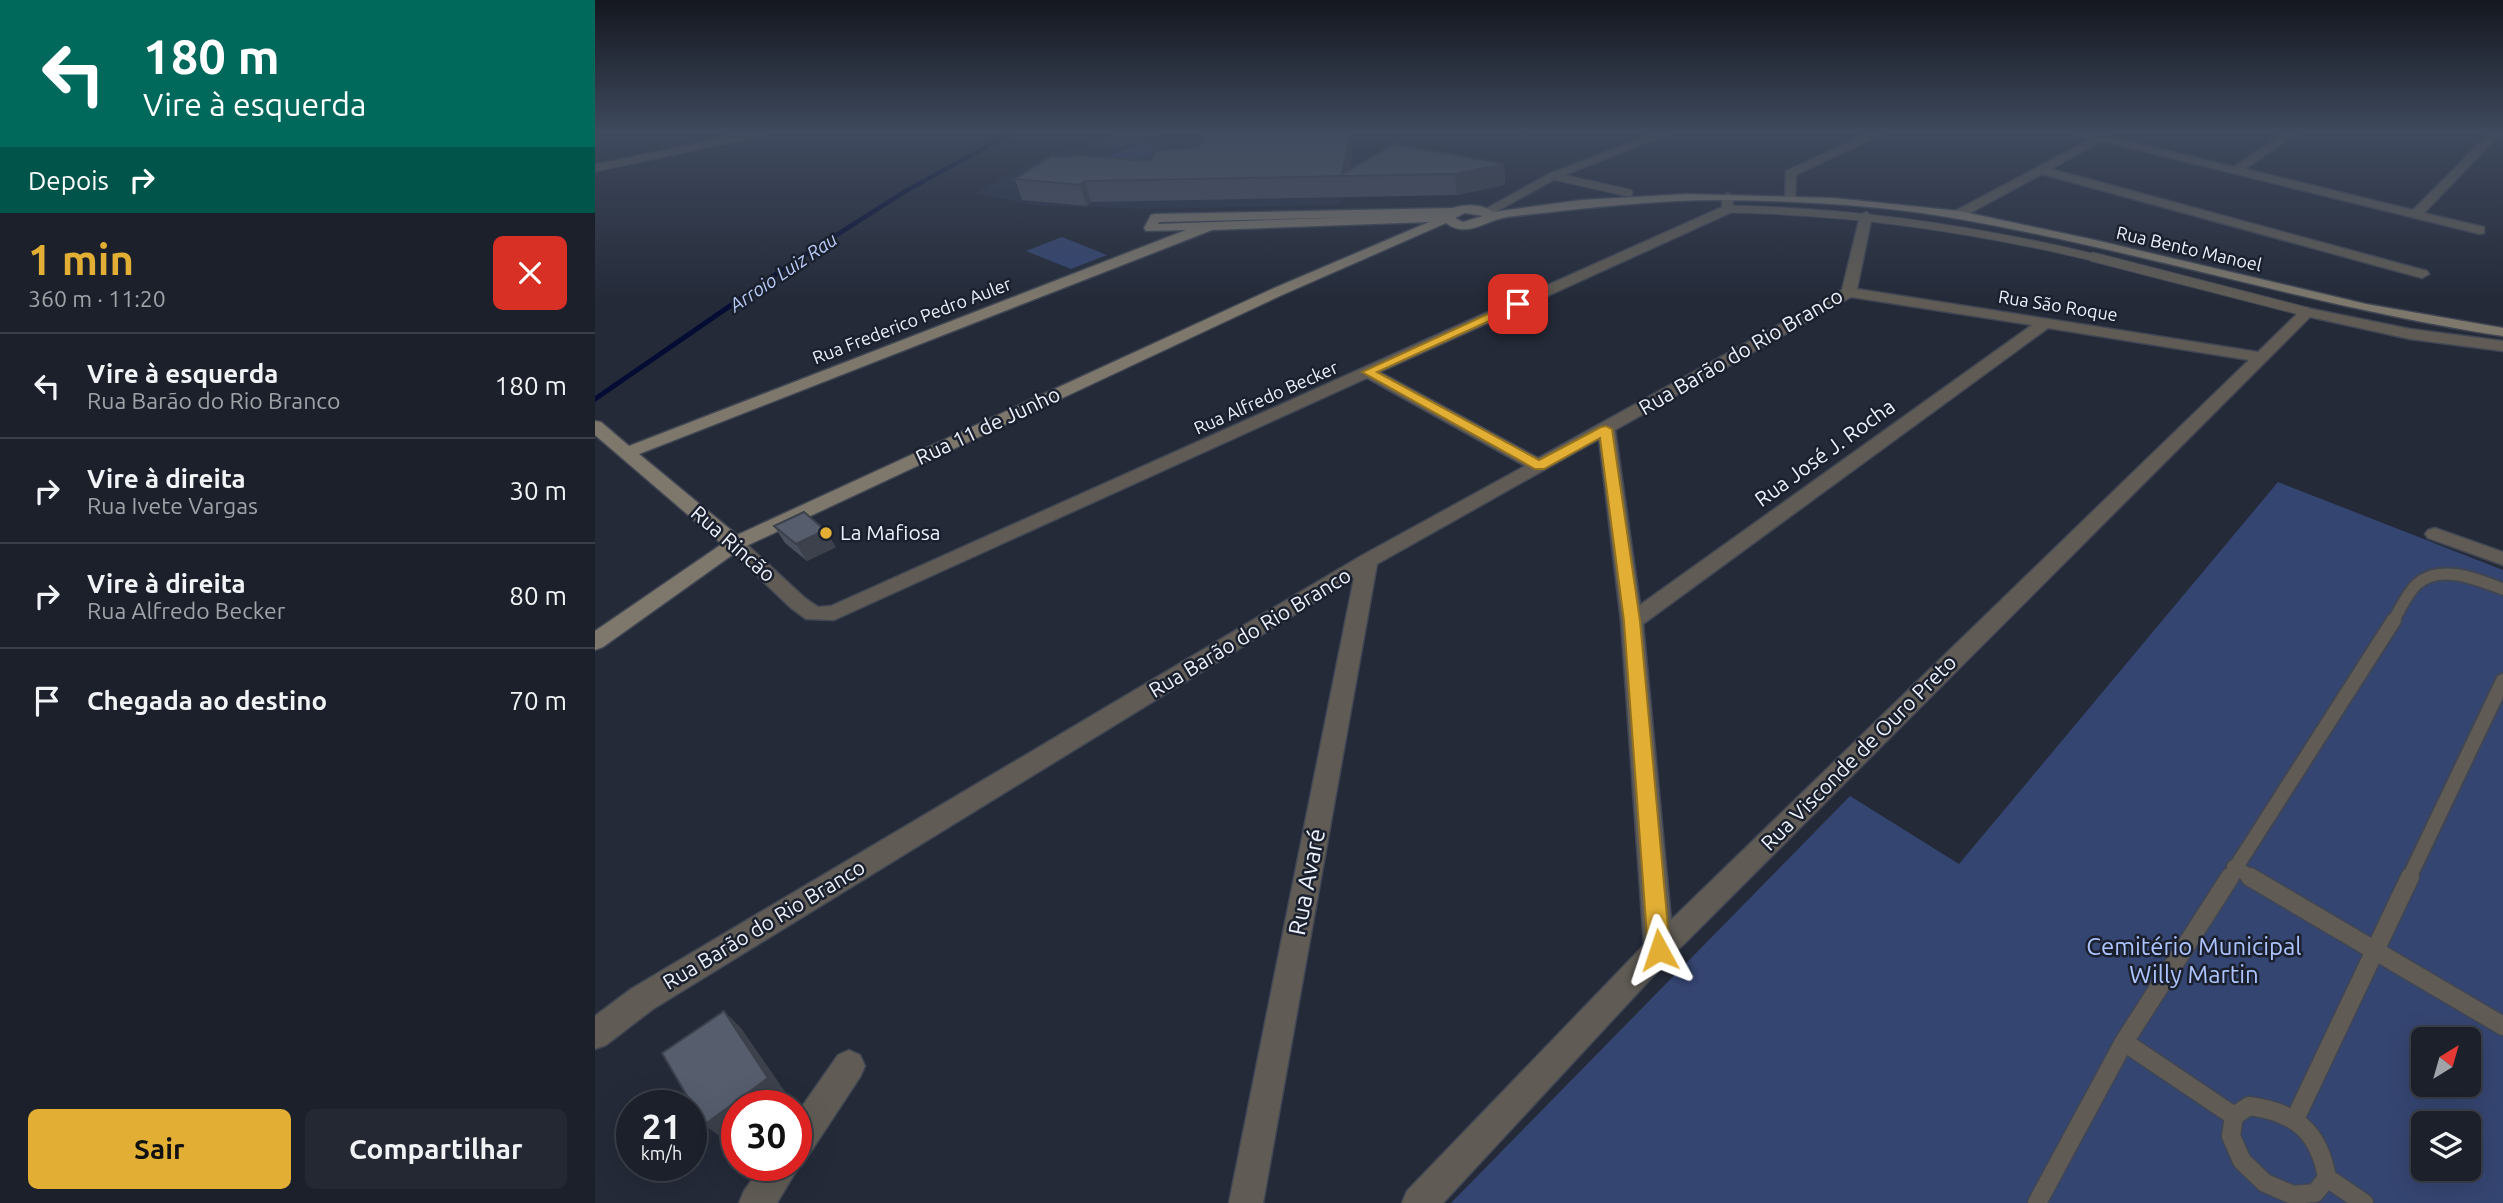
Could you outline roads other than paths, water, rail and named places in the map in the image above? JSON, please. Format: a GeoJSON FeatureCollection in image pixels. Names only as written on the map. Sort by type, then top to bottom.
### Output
{"type":"FeatureCollection","features":[{"type":"Feature","properties":{"kind":"main road","name":"Rua Bento Manoel"},"geometry":{"type":"LineString","coordinates":[[1453,217],[1479,225],[1488,215],[1594,203],[1728,203],[1789,198],[1906,209],[1957,215],[2356,307],[2436,323],[2503,332]]}},
{"type":"Feature","properties":{"kind":"main road"},"geometry":{"type":"LineString","coordinates":[[1308,214],[1453,217],[1150,228],[1155,218],[1308,214]]}},
{"type":"Feature","properties":{"kind":"main road","name":"Rua 11 de Junho"},"geometry":{"type":"LineString","coordinates":[[595,642],[735,544],[1392,240],[1453,217]]}},
{"type":"Feature","properties":{"kind":"main road"},"geometry":{"type":"LineString","coordinates":[[1373,220],[1393,232],[1392,240]]}},
{"type":"Feature","properties":{"kind":"main road","name":"Rua Frederico Pedro Auler"},"geometry":{"type":"LineString","coordinates":[[626,453],[1212,225]]}},
{"type":"Feature","properties":{"kind":"main road","name":"Rua Rincão"},"geometry":{"type":"LineString","coordinates":[[595,426],[735,544]]}},
{"type":"Feature","properties":{"kind":"street"},"geometry":{"type":"LineString","coordinates":[[1488,215],[1533,188]]}},
{"type":"Feature","properties":{"kind":"street"},"geometry":{"type":"LineString","coordinates":[[1789,188],[1789,198]]}},
{"type":"Feature","properties":{"kind":"street"},"geometry":{"type":"LineString","coordinates":[[1957,215],[2007,188]]}},
{"type":"Feature","properties":{"kind":"street"},"geometry":{"type":"LineString","coordinates":[[2107,188],[2422,274]]}},
{"type":"Feature","properties":{"kind":"street"},"geometry":{"type":"LineString","coordinates":[[2307,188],[2480,230]]}},
{"type":"Feature","properties":{"kind":"street"},"geometry":{"type":"LineString","coordinates":[[2416,214],[2442,188]]}},
{"type":"Feature","properties":{"kind":"street","name":"Rua Alfredo Becker"},"geometry":{"type":"LineString","coordinates":[[885,592],[1368,372],[1728,203]]}},
{"type":"Feature","properties":{"kind":"street","name":"Rua Barão do Rio Branco"},"geometry":{"type":"LineString","coordinates":[[595,1034],[642,999],[1369,561],[1849,292],[1866,216]]}},
{"type":"Feature","properties":{"kind":"street","name":"Rua São Roque"},"geometry":{"type":"LineString","coordinates":[[1849,292],[2261,358]]}},
{"type":"Feature","properties":{"kind":"street"},"geometry":{"type":"LineString","coordinates":[[2307,312],[2410,334],[2503,346]]}},
{"type":"Feature","properties":{"kind":"street","name":"Rua Visconde de Ouro Preto"},"geometry":{"type":"LineString","coordinates":[[1419,1203],[1659,950],[2307,312]]}},
{"type":"Feature","properties":{"kind":"street","name":"Rua José J. Rocha"},"geometry":{"type":"LineString","coordinates":[[1632,621],[2045,323]]}},
{"type":"Feature","properties":{"kind":"street"},"geometry":{"type":"LineString","coordinates":[[1368,372],[1539,466]]}},
{"type":"Feature","properties":{"kind":"street"},"geometry":{"type":"LineString","coordinates":[[1606,429],[1632,621],[1659,950]]}},
{"type":"Feature","properties":{"kind":"street"},"geometry":{"type":"LineString","coordinates":[[2435,534],[2503,559]]}},
{"type":"Feature","properties":{"kind":"street","name":"Rua Rincão"},"geometry":{"type":"LineString","coordinates":[[735,544],[798,603],[814,614],[834,613],[885,592]]}},
{"type":"Feature","properties":{"kind":"street","name":"Rua Avaré"},"geometry":{"type":"LineString","coordinates":[[1246,1203],[1369,561]]}},
{"type":"Feature","properties":{"kind":"street"},"geometry":{"type":"LineString","coordinates":[[812,1120],[849,1066]]}},
{"type":"Feature","properties":{"kind":"street"},"geometry":{"type":"LineString","coordinates":[[756,1203],[771,1181]]}},
{"type":"Feature","properties":{"kind":"lane"},"geometry":{"type":"LineString","coordinates":[[1607,188],[1629,193]]}},
{"type":"Feature","properties":{"kind":"lane"},"geometry":{"type":"LineString","coordinates":[[1728,203],[1938,224],[2010,237],[2307,312]]}},
{"type":"Feature","properties":{"kind":"lane"},"geometry":{"type":"LineString","coordinates":[[1866,216],[1906,209]]}},
{"type":"Feature","properties":{"kind":"lane"},"geometry":{"type":"LineString","coordinates":[[2036,1203],[2124,1042],[2417,584],[2429,576],[2449,574],[2475,578],[2503,589]]}},
{"type":"Feature","properties":{"kind":"lane"},"geometry":{"type":"LineString","coordinates":[[2294,1119],[2503,681]]}},
{"type":"Feature","properties":{"kind":"lane"},"geometry":{"type":"LineString","coordinates":[[2234,867],[2503,1026]]}},
{"type":"Feature","properties":{"kind":"lane"},"geometry":{"type":"LineString","coordinates":[[2124,1042],[2234,1116]]}},
{"type":"Feature","properties":{"kind":"lane"},"geometry":{"type":"LineString","coordinates":[[2249,1106],[2271,1107],[2294,1119],[2314,1137],[2325,1158],[2327,1178],[2315,1193],[2293,1195],[2265,1183],[2242,1161],[2231,1136],[2234,1116],[2249,1106]]}},
{"type":"Feature","properties":{"kind":"lane"},"geometry":{"type":"LineString","coordinates":[[2327,1178],[2364,1203]]}},
{"type":"Feature","properties":{"kind":"waterway","name":"Arroio Luiz Rau"},"geometry":{"type":"LineString","coordinates":[[799,259],[911,188]]}},
{"type":"Feature","properties":{"kind":"waterway","name":"Arroio Luiz Rau"},"geometry":{"type":"LineString","coordinates":[[595,399],[801,257]]}},
{"type":"Feature","properties":{"kind":"place","name":"La Mafiosa"},"geometry":{"type":"Point","coordinates":[826,533]}},
{"type":"Feature","properties":{"kind":"park label","name":"Cemitério Municipal Willy Martin"},"geometry":{"type":"Point","coordinates":[2194,961]}}]}
